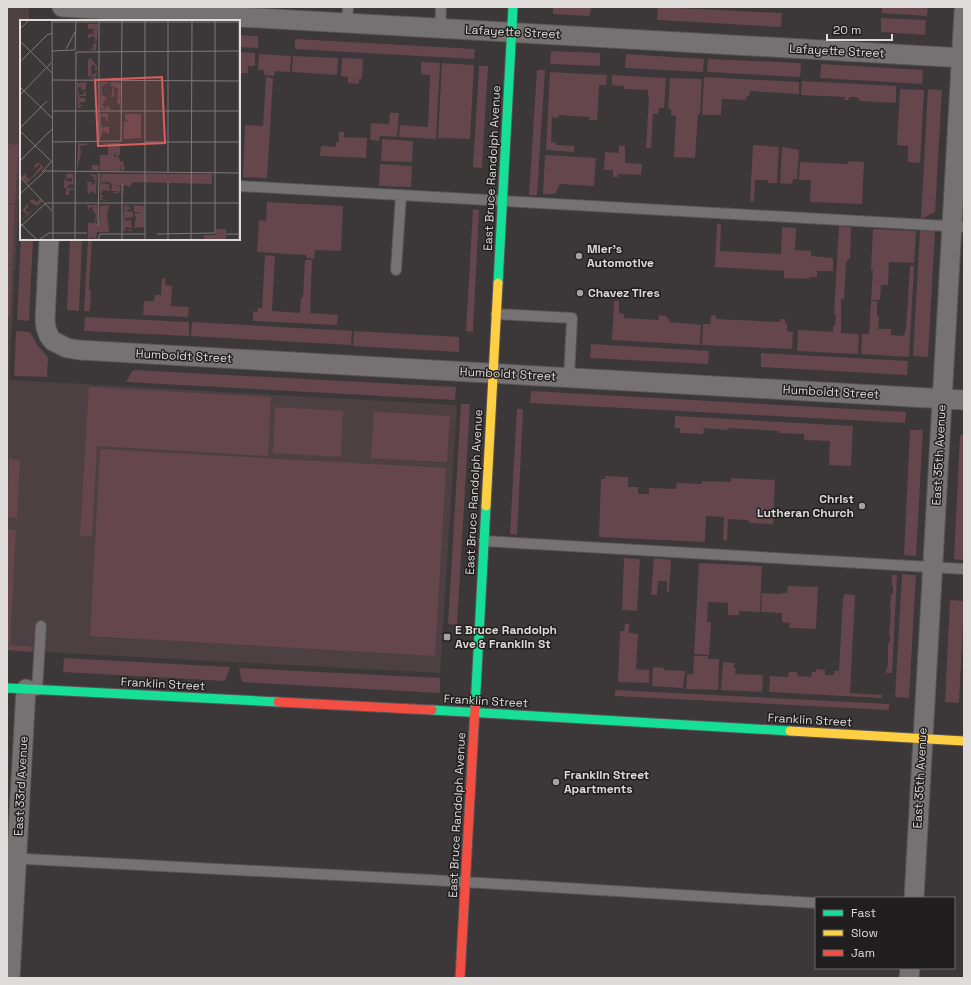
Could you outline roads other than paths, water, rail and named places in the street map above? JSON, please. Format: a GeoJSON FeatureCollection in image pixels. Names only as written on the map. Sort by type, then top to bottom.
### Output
{"type":"FeatureCollection","features":[{"type":"Feature","properties":{"kind":"street","name":"Lafayette Street"},"geometry":{"type":"LineString","coordinates":[[62,7],[347,15],[440,28],[963,58]]}},
{"type":"Feature","properties":{"kind":"street"},"geometry":{"type":"LineString","coordinates":[[61,20],[62,7]]}},
{"type":"Feature","properties":{"kind":"street","name":"East Bruce Randolph Avenue"},"geometry":{"type":"LineString","coordinates":[[460,978],[513,7]]}},
{"type":"Feature","properties":{"kind":"street","name":"East 35th Avenue"},"geometry":{"type":"LineString","coordinates":[[914,897],[942,398],[958,226],[964,12]]}},
{"type":"Feature","properties":{"kind":"street","name":"Humboldt Street"},"geometry":{"type":"LineString","coordinates":[[49,240],[45,320],[48,332],[53,341],[67,348],[79,350],[964,400]]}},
{"type":"Feature","properties":{"kind":"street","name":"Franklin Street"},"geometry":{"type":"LineString","coordinates":[[7,688],[475,712],[964,741]]}},
{"type":"Feature","properties":{"kind":"street","name":"East 33rd Avenue"},"geometry":{"type":"LineString","coordinates":[[10,978],[12,858],[32,690]]}},
{"type":"Feature","properties":{"kind":"lane"},"geometry":{"type":"LineString","coordinates":[[440,28],[441,7]]}},
{"type":"Feature","properties":{"kind":"lane"},"geometry":{"type":"LineString","coordinates":[[240,186],[958,226]]}},
{"type":"Feature","properties":{"kind":"lane"},"geometry":{"type":"LineString","coordinates":[[396,270],[401,195]]}},
{"type":"Feature","properties":{"kind":"lane"},"geometry":{"type":"LineString","coordinates":[[496,314],[572,318],[569,377]]}},
{"type":"Feature","properties":{"kind":"lane"},"geometry":{"type":"LineString","coordinates":[[484,541],[964,568]]}},
{"type":"Feature","properties":{"kind":"lane"},"geometry":{"type":"LineString","coordinates":[[32,690],[41,626]]}},
{"type":"Feature","properties":{"kind":"lane"},"geometry":{"type":"LineString","coordinates":[[12,858],[465,882],[815,903]]}},
{"type":"Feature","properties":{"kind":"place","name":"Mier's Automotive"},"geometry":{"type":"Point","coordinates":[579,256]}},
{"type":"Feature","properties":{"kind":"place","name":"Chavez Tires"},"geometry":{"type":"Point","coordinates":[580,293]}},
{"type":"Feature","properties":{"kind":"place","name":"Christ Lutheran Church"},"geometry":{"type":"Point","coordinates":[862,506]}},
{"type":"Feature","properties":{"kind":"place","name":"E Bruce Randolph Ave & Franklin St"},"geometry":{"type":"Point","coordinates":[447,637]}},
{"type":"Feature","properties":{"kind":"place","name":"Franklin Street Apartments"},"geometry":{"type":"Point","coordinates":[556,782]}}]}
